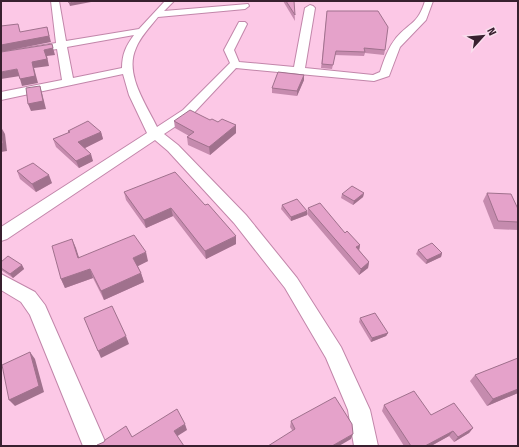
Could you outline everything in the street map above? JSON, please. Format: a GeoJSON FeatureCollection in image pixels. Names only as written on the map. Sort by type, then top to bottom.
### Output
{"type":"FeatureCollection","features":[{"type":"Feature","properties":{"kind":"street"},"geometry":{"type":"LineString","coordinates":[[55,1],[68,81]]}},
{"type":"Feature","properties":{"kind":"street"},"geometry":{"type":"LineString","coordinates":[[170,1],[155,15],[142,31],[131,46],[127,57],[127,70],[136,95],[154,133],[173,148],[230,208],[291,283],[334,352],[359,410],[366,446]]}},
{"type":"Feature","properties":{"kind":"street"},"geometry":{"type":"LineString","coordinates":[[1,235],[186,113],[232,66],[236,65],[299,70],[374,78],[382,77],[385,74],[395,47],[404,36],[424,19],[428,12],[429,1]]}},
{"type":"Feature","properties":{"kind":"street"},"geometry":{"type":"LineString","coordinates":[[155,15],[245,6]]}},
{"type":"Feature","properties":{"kind":"street"},"geometry":{"type":"LineString","coordinates":[[299,70],[310,8]]}},
{"type":"Feature","properties":{"kind":"street"},"geometry":{"type":"LineString","coordinates":[[236,65],[229,50],[242,24]]}},
{"type":"Feature","properties":{"kind":"street"},"geometry":{"type":"LineString","coordinates":[[1,55],[62,43],[142,31]]}},
{"type":"Feature","properties":{"kind":"street"},"geometry":{"type":"LineString","coordinates":[[1,96],[127,70]]}},
{"type":"Feature","properties":{"kind":"street"},"geometry":{"type":"LineString","coordinates":[[1,280],[28,296],[38,311],[95,446]]}},
{"type":"Feature","properties":{"kind":"building"},"geometry":{"type":"Polygon","coordinates":[[[68,1],[79,1],[69,3],[68,1]]]}},
{"type":"Feature","properties":{"kind":"building"},"geometry":{"type":"Polygon","coordinates":[[[286,1],[294,1],[295,15],[286,1]]]}},
{"type":"Feature","properties":{"kind":"building"},"geometry":{"type":"Polygon","coordinates":[[[327,11],[378,11],[388,27],[385,50],[364,48],[365,52],[336,51],[333,65],[322,64],[327,11]]]}},
{"type":"Feature","properties":{"kind":"building"},"geometry":{"type":"Polygon","coordinates":[[[18,24],[20,32],[47,27],[49,36],[1,45],[1,26],[18,24]]]}},
{"type":"Feature","properties":{"kind":"building"},"geometry":{"type":"Polygon","coordinates":[[[52,44],[53,48],[44,50],[47,59],[32,62],[35,76],[20,79],[17,69],[1,72],[1,52],[52,44]]]}},
{"type":"Feature","properties":{"kind":"building"},"geometry":{"type":"Polygon","coordinates":[[[278,72],[304,75],[297,91],[272,88],[278,72]]]}},
{"type":"Feature","properties":{"kind":"building"},"geometry":{"type":"Polygon","coordinates":[[[40,86],[43,101],[28,104],[26,88],[40,86]]]}},
{"type":"Feature","properties":{"kind":"building"},"geometry":{"type":"Polygon","coordinates":[[[190,110],[210,120],[212,119],[218,122],[222,119],[236,125],[209,147],[187,137],[194,132],[174,121],[190,110]]]}},
{"type":"Feature","properties":{"kind":"building"},"geometry":{"type":"Polygon","coordinates":[[[88,121],[101,132],[78,142],[91,154],[76,161],[53,139],[70,132],[68,131],[88,121]]]}},
{"type":"Feature","properties":{"kind":"building"},"geometry":{"type":"Polygon","coordinates":[[[1,127],[3,143],[1,144],[1,127]]]}},
{"type":"Feature","properties":{"kind":"building"},"geometry":{"type":"Polygon","coordinates":[[[33,163],[49,175],[32,184],[17,171],[33,163]]]}},
{"type":"Feature","properties":{"kind":"building"},"geometry":{"type":"Polygon","coordinates":[[[175,172],[205,205],[208,204],[236,236],[205,251],[171,208],[144,220],[124,192],[175,172]]]}},
{"type":"Feature","properties":{"kind":"building"},"geometry":{"type":"Polygon","coordinates":[[[352,186],[364,193],[354,201],[342,194],[352,186]]]}},
{"type":"Feature","properties":{"kind":"building"},"geometry":{"type":"Polygon","coordinates":[[[487,193],[511,194],[518,209],[518,222],[498,221],[487,193]]]}},
{"type":"Feature","properties":{"kind":"building"},"geometry":{"type":"Polygon","coordinates":[[[297,199],[307,211],[291,217],[282,205],[297,199]]]}},
{"type":"Feature","properties":{"kind":"building"},"geometry":{"type":"Polygon","coordinates":[[[320,203],[345,233],[347,231],[360,245],[356,247],[369,262],[361,269],[308,208],[320,203]]]}},
{"type":"Feature","properties":{"kind":"building"},"geometry":{"type":"Polygon","coordinates":[[[134,235],[146,252],[133,258],[141,273],[101,291],[90,269],[61,279],[52,246],[72,239],[78,258],[134,235]]]}},
{"type":"Feature","properties":{"kind":"building"},"geometry":{"type":"Polygon","coordinates":[[[432,243],[442,253],[427,260],[418,250],[432,243]]]}},
{"type":"Feature","properties":{"kind":"building"},"geometry":{"type":"Polygon","coordinates":[[[8,256],[22,265],[10,274],[1,268],[1,262],[8,256]]]}},
{"type":"Feature","properties":{"kind":"building"},"geometry":{"type":"Polygon","coordinates":[[[112,306],[126,336],[98,351],[84,318],[112,306]]]}},
{"type":"Feature","properties":{"kind":"building"},"geometry":{"type":"Polygon","coordinates":[[[375,313],[388,333],[372,338],[360,318],[375,313]]]}},
{"type":"Feature","properties":{"kind":"building"},"geometry":{"type":"Polygon","coordinates":[[[30,352],[39,386],[9,400],[2,365],[30,352]]]}},
{"type":"Feature","properties":{"kind":"building"},"geometry":{"type":"Polygon","coordinates":[[[518,358],[518,389],[493,399],[475,375],[518,358]]]}},
{"type":"Feature","properties":{"kind":"building"},"geometry":{"type":"Polygon","coordinates":[[[414,391],[431,415],[454,403],[473,428],[458,437],[453,431],[425,446],[411,446],[384,405],[414,391]]]}},
{"type":"Feature","properties":{"kind":"building"},"geometry":{"type":"Polygon","coordinates":[[[335,397],[352,424],[353,434],[332,446],[268,446],[295,429],[291,421],[335,397]]]}},
{"type":"Feature","properties":{"kind":"building"},"geometry":{"type":"Polygon","coordinates":[[[177,409],[185,424],[174,431],[184,446],[97,445],[104,442],[126,426],[132,437],[177,409]]]}}]}
